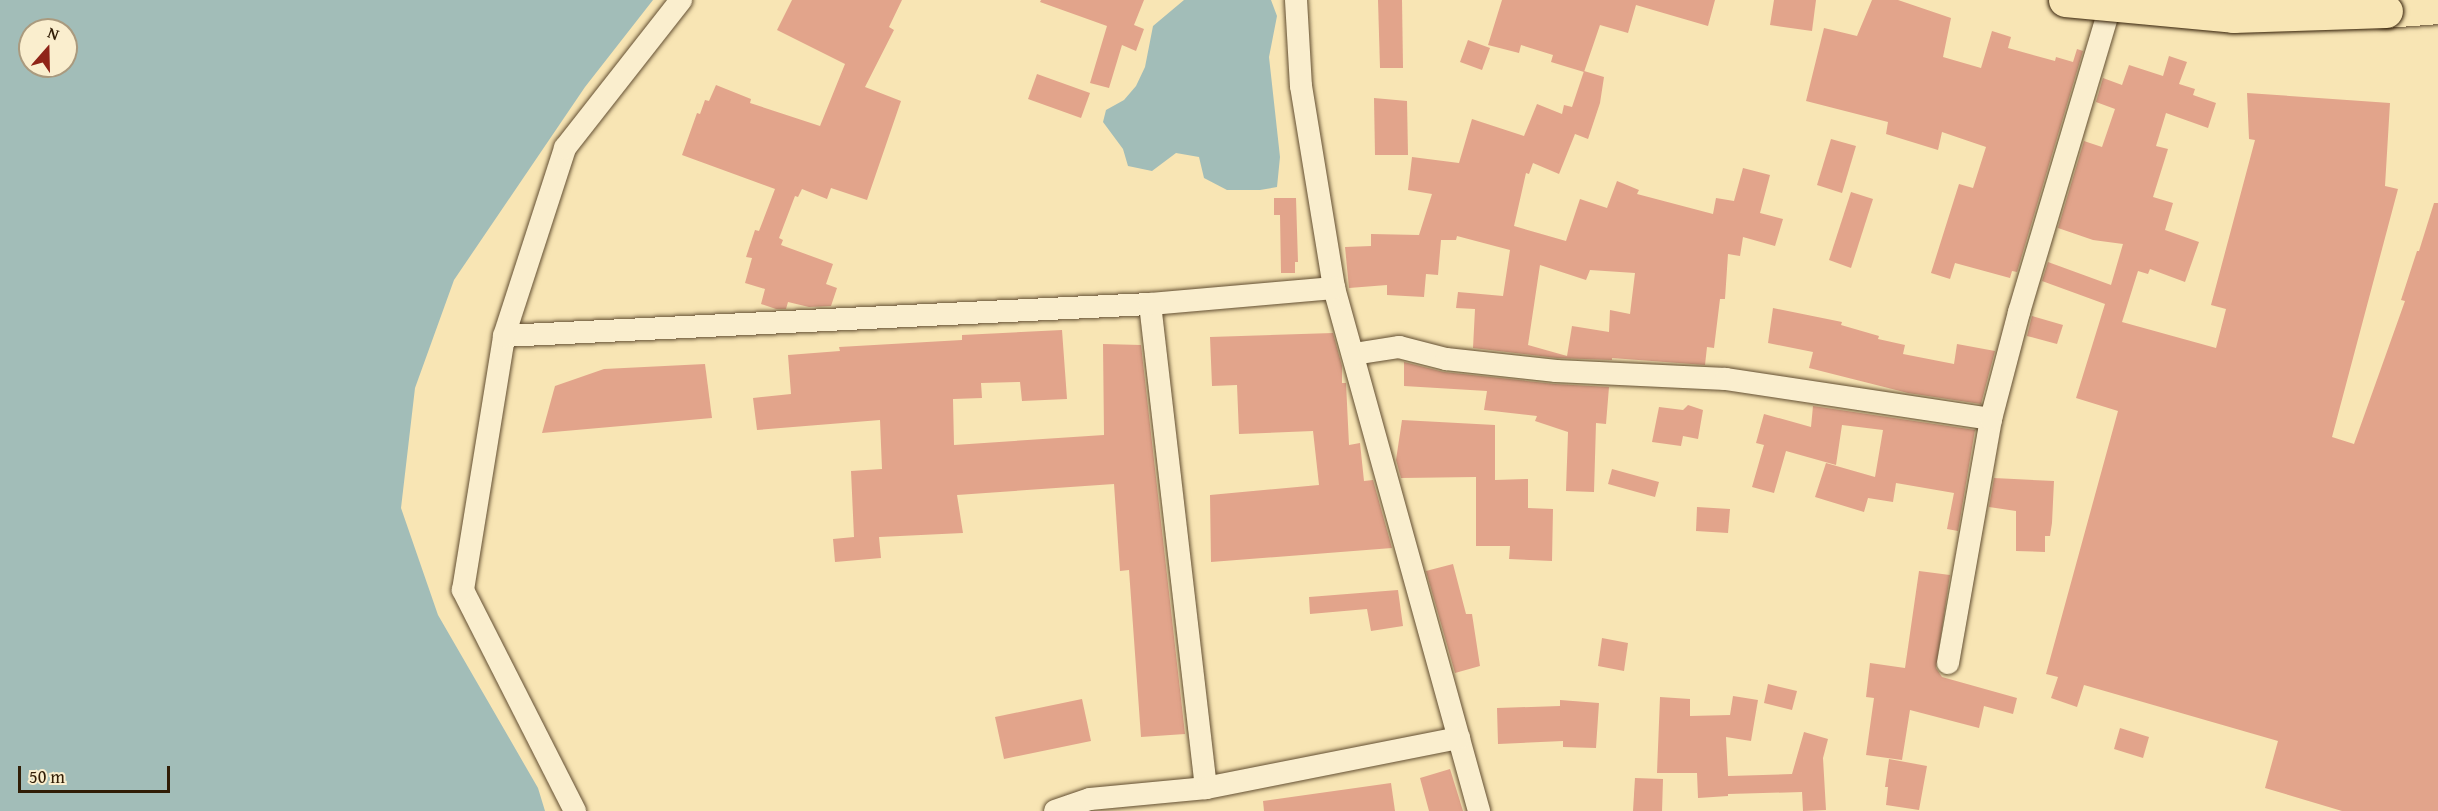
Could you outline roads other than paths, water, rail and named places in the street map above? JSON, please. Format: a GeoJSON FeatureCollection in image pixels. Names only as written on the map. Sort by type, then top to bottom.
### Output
{"type":"FeatureCollection","features":[{"type":"Feature","properties":{"kind":"main road"},"geometry":{"type":"LineString","coordinates":[[2065,0],[2233,16],[2438,7]]}},
{"type":"Feature","properties":{"kind":"street"},"geometry":{"type":"LineString","coordinates":[[575,811],[463,590],[504,336],[565,148],[681,0]]}},
{"type":"Feature","properties":{"kind":"street"},"geometry":{"type":"LineString","coordinates":[[1296,0],[1301,86],[1334,288],[1479,811]]}},
{"type":"Feature","properties":{"kind":"street"},"geometry":{"type":"LineString","coordinates":[[1948,663],[1991,419],[2019,312],[2112,0]]}},
{"type":"Feature","properties":{"kind":"street"},"geometry":{"type":"LineString","coordinates":[[504,336],[1150,304],[1334,288]]}},
{"type":"Feature","properties":{"kind":"street"},"geometry":{"type":"LineString","coordinates":[[1150,304],[1206,788]]}},
{"type":"Feature","properties":{"kind":"street"},"geometry":{"type":"LineString","coordinates":[[1353,354],[1400,347],[1446,359],[1556,371],[1726,379],[1991,419]]}},
{"type":"Feature","properties":{"kind":"street"},"geometry":{"type":"LineString","coordinates":[[1055,811],[1090,800],[1206,788],[1459,738]]}},
{"type":"Feature","properties":{"kind":"water"},"geometry":{"type":"Polygon","coordinates":[[[0,0],[653,0],[585,87],[454,280],[415,388],[401,508],[438,615],[538,788],[545,811],[0,811],[0,0]]]}},
{"type":"Feature","properties":{"kind":"water"},"geometry":{"type":"Polygon","coordinates":[[[1184,0],[1271,0],[1277,16],[1269,57],[1280,157],[1277,187],[1260,190],[1227,190],[1204,178],[1199,157],[1176,153],[1152,171],[1128,166],[1123,149],[1103,122],[1106,110],[1124,100],[1136,86],[1145,67],[1153,26],[1184,0]]]}}]}
